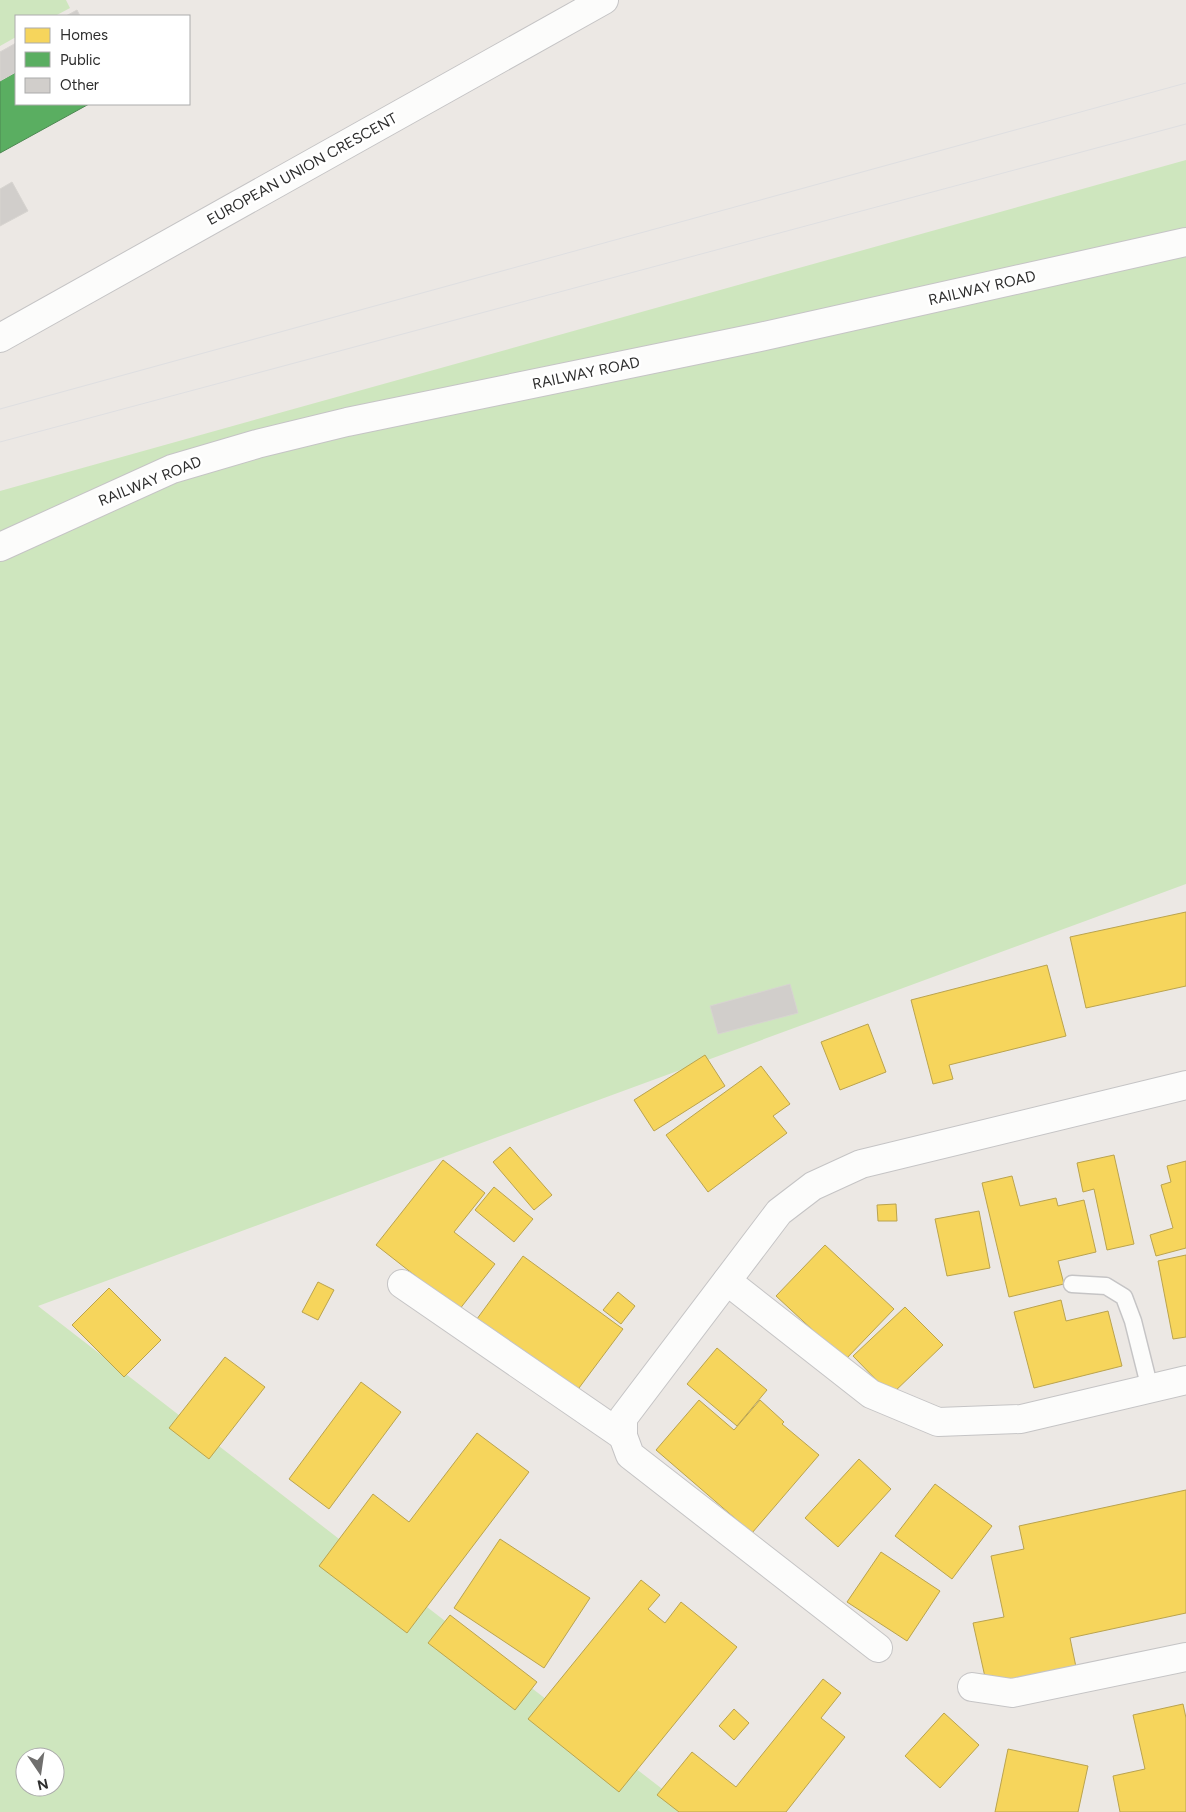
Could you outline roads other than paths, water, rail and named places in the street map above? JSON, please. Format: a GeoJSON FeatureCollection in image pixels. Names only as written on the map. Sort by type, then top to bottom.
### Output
{"type":"FeatureCollection","features":[{"type":"Feature","properties":{"kind":"street","name":"EUROPEAN UNION CRESCENT"},"geometry":{"type":"LineString","coordinates":[[0,338],[604,0]]}},
{"type":"Feature","properties":{"kind":"street","name":"RAILWAY ROAD"},"geometry":{"type":"LineString","coordinates":[[0,547],[172,469],[257,444],[347,422],[760,337],[1186,242]]}},
{"type":"Feature","properties":{"kind":"street"},"geometry":{"type":"LineString","coordinates":[[878,1648],[630,1455],[623,1436],[623,1418],[779,1212],[813,1186],[861,1164],[1186,1085]]}},
{"type":"Feature","properties":{"kind":"street"},"geometry":{"type":"LineString","coordinates":[[727,1281],[872,1394],[938,1422],[1021,1419],[1186,1380]]}},
{"type":"Feature","properties":{"kind":"street"},"geometry":{"type":"LineString","coordinates":[[402,1284],[623,1436]]}},
{"type":"Feature","properties":{"kind":"street"},"geometry":{"type":"LineString","coordinates":[[972,1687],[1012,1693],[1186,1657]]}},
{"type":"Feature","properties":{"kind":"lane"},"geometry":{"type":"LineString","coordinates":[[1072,1284],[1106,1286],[1124,1297],[1133,1321],[1150,1389]]}},
{"type":"Feature","properties":{"kind":"tram line"},"geometry":{"type":"LineString","coordinates":[[0,409],[1186,83]]}},
{"type":"Feature","properties":{"kind":"tram line"},"geometry":{"type":"LineString","coordinates":[[0,442],[1186,124]]}}]}
